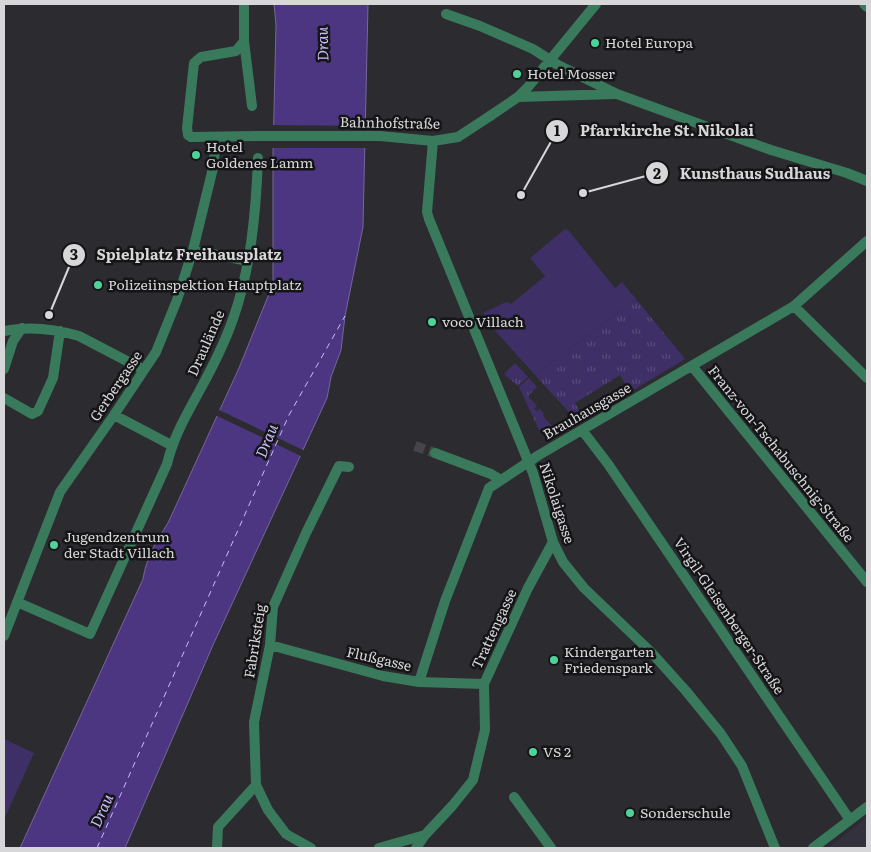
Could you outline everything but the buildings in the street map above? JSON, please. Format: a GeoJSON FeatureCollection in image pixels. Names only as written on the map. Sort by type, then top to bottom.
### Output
{"type":"FeatureCollection","features":[{"type":"Feature","properties":{"kind":"street"},"geometry":{"type":"LineString","coordinates":[[244,4],[244,41],[252,106]]}},
{"type":"Feature","properties":{"kind":"street","name":"Bahnhofstraße"},"geometry":{"type":"LineString","coordinates":[[244,41],[236,51],[201,57],[194,63],[189,101],[188,135],[191,137],[380,136],[433,140],[458,137],[518,97],[596,4]]}},
{"type":"Feature","properties":{"kind":"street"},"geometry":{"type":"LineString","coordinates":[[864,4],[867,7]]}},
{"type":"Feature","properties":{"kind":"street"},"geometry":{"type":"LineString","coordinates":[[446,14],[480,26],[541,53],[558,65],[617,94],[771,150],[847,172],[867,181]]}},
{"type":"Feature","properties":{"kind":"street"},"geometry":{"type":"LineString","coordinates":[[518,97],[617,94]]}},
{"type":"Feature","properties":{"kind":"street","name":"Gerbergasse"},"geometry":{"type":"LineString","coordinates":[[4,636],[60,492],[156,352],[177,300],[193,250],[214,164],[215,137]]}},
{"type":"Feature","properties":{"kind":"street","name":"Nikolaigasse"},"geometry":{"type":"LineString","coordinates":[[433,140],[427,212],[429,219],[529,461],[553,542],[563,562],[584,588],[651,652],[721,734],[742,766],[776,848]]}},
{"type":"Feature","properties":{"kind":"street","name":"Draulände"},"geometry":{"type":"LineString","coordinates":[[17,602],[90,634],[167,464],[172,445],[203,385],[233,319],[248,261],[257,195],[258,158]]}},
{"type":"Feature","properties":{"kind":"street","name":"Brauhausgasse"},"geometry":{"type":"LineString","coordinates":[[420,682],[445,601],[489,488],[529,461],[794,306],[867,241]]}},
{"type":"Feature","properties":{"kind":"street"},"geometry":{"type":"LineString","coordinates":[[193,250],[248,261]]}},
{"type":"Feature","properties":{"kind":"street"},"geometry":{"type":"LineString","coordinates":[[794,306],[867,378]]}},
{"type":"Feature","properties":{"kind":"street"},"geometry":{"type":"LineString","coordinates":[[4,331],[22,328],[79,336],[144,370]]}},
{"type":"Feature","properties":{"kind":"street"},"geometry":{"type":"LineString","coordinates":[[4,369],[13,341],[22,328]]}},
{"type":"Feature","properties":{"kind":"street"},"geometry":{"type":"LineString","coordinates":[[4,398],[32,414],[38,412],[53,378],[60,332]]}},
{"type":"Feature","properties":{"kind":"street","name":"Franz-von-Tschabuschnig-Straße"},"geometry":{"type":"LineString","coordinates":[[692,366],[867,582]]}},
{"type":"Feature","properties":{"kind":"street"},"geometry":{"type":"LineString","coordinates":[[114,415],[172,445]]}},
{"type":"Feature","properties":{"kind":"street","name":"Virgil-Gleisenberger-Straße"},"geometry":{"type":"LineString","coordinates":[[582,430],[614,472],[850,820]]}},
{"type":"Feature","properties":{"kind":"street"},"geometry":{"type":"LineString","coordinates":[[435,453],[491,474],[501,480]]}},
{"type":"Feature","properties":{"kind":"street","name":"Fabriksteig"},"geometry":{"type":"LineString","coordinates":[[311,848],[286,834],[268,810],[256,785],[254,722],[270,645],[273,606],[339,466],[350,466]]}},
{"type":"Feature","properties":{"kind":"street","name":"Trattengasse"},"geometry":{"type":"LineString","coordinates":[[416,848],[473,780],[485,730],[484,684],[528,588],[553,542]]}},
{"type":"Feature","properties":{"kind":"street","name":"Flußgasse"},"geometry":{"type":"LineString","coordinates":[[270,645],[383,676],[420,682],[484,684]]}},
{"type":"Feature","properties":{"kind":"street"},"geometry":{"type":"LineString","coordinates":[[217,848],[218,827],[256,785]]}},
{"type":"Feature","properties":{"kind":"street"},"geometry":{"type":"LineString","coordinates":[[514,797],[551,848]]}},
{"type":"Feature","properties":{"kind":"street"},"geometry":{"type":"LineString","coordinates":[[813,848],[867,807]]}},
{"type":"Feature","properties":{"kind":"street"},"geometry":{"type":"LineString","coordinates":[[379,848],[425,835]]}},
{"type":"Feature","properties":{"kind":"shaded area"},"geometry":{"type":"Polygon","coordinates":[[[867,817],[867,848],[828,848],[856,826],[867,817]]]}},
{"type":"Feature","properties":{"kind":"green space"},"geometry":{"type":"Polygon","coordinates":[[[565,229],[569,231],[615,288],[622,282],[636,299],[535,375],[488,323],[483,313],[506,302],[511,304],[545,276],[530,258],[565,229]]]}},
{"type":"Feature","properties":{"kind":"green space"},"geometry":{"type":"Polygon","coordinates":[[[636,299],[685,359],[630,392],[620,375],[575,403],[584,420],[579,423],[535,375],[636,299]]]}},
{"type":"Feature","properties":{"kind":"green space"},"geometry":{"type":"Polygon","coordinates":[[[515,363],[528,377],[518,386],[504,374],[515,363]]]}},
{"type":"Feature","properties":{"kind":"green space"},"geometry":{"type":"Polygon","coordinates":[[[529,378],[537,387],[528,396],[537,406],[534,409],[537,411],[540,409],[544,414],[543,416],[552,426],[539,430],[519,387],[529,378]]]}},
{"type":"Feature","properties":{"kind":"green space"},"geometry":{"type":"Polygon","coordinates":[[[4,739],[34,753],[4,820],[4,739]]]}},
{"type":"Feature","properties":{"kind":"water","name":"Drau"},"geometry":{"type":"Polygon","coordinates":[[[274,4],[368,4],[363,227],[345,316],[341,350],[331,377],[327,398],[213,645],[125,848],[20,848],[143,579],[152,550],[168,523],[239,368],[273,284],[273,153],[276,25],[274,4]]]}},
{"type":"Feature","properties":{"kind":"pier"},"geometry":{"type":"Polygon","coordinates":[[[271,125],[368,126],[368,148],[270,148],[271,125]]]}},
{"type":"Feature","properties":{"kind":"pier"},"geometry":{"type":"Polygon","coordinates":[[[217,409],[305,451],[303,457],[215,415],[217,409]]]}},
{"type":"Feature","properties":{"kind":"ferry route"},"geometry":{"type":"LineString","coordinates":[[97,848],[289,415],[345,316]]}},
{"type":"Feature","properties":{"kind":"tunnel"},"geometry":{"type":"LineString","coordinates":[[415,446],[435,453]]}},
{"type":"Feature","properties":{"kind":"place","name":"Hotel Europa"},"geometry":{"type":"Point","coordinates":[595,43]}},
{"type":"Feature","properties":{"kind":"place","name":"Hotel Mosser"},"geometry":{"type":"Point","coordinates":[517,74]}},
{"type":"Feature","properties":{"kind":"place","name":"Hotel Goldenes Lamm"},"geometry":{"type":"Point","coordinates":[196,155]}},
{"type":"Feature","properties":{"kind":"place","name":"Kunsthaus Sudhaus"},"geometry":{"type":"Point","coordinates":[583,193]}},
{"type":"Feature","properties":{"kind":"place","name":"Pfarrkirche St. Nikolai"},"geometry":{"type":"Point","coordinates":[521,195]}},
{"type":"Feature","properties":{"kind":"place","name":"Polizeiinspektion Hauptplatz"},"geometry":{"type":"Point","coordinates":[98,285]}},
{"type":"Feature","properties":{"kind":"place","name":"Spielplatz Freihausplatz"},"geometry":{"type":"Point","coordinates":[49,315]}},
{"type":"Feature","properties":{"kind":"place","name":"voco Villach"},"geometry":{"type":"Point","coordinates":[432,322]}},
{"type":"Feature","properties":{"kind":"place","name":"Jugendzentrum der Stadt Villach"},"geometry":{"type":"Point","coordinates":[54,545]}},
{"type":"Feature","properties":{"kind":"place","name":"Kindergarten Friedenspark"},"geometry":{"type":"Point","coordinates":[554,660]}},
{"type":"Feature","properties":{"kind":"place","name":"VS 2"},"geometry":{"type":"Point","coordinates":[533,752]}},
{"type":"Feature","properties":{"kind":"place","name":"Sonderschule"},"geometry":{"type":"Point","coordinates":[630,813]}}]}
